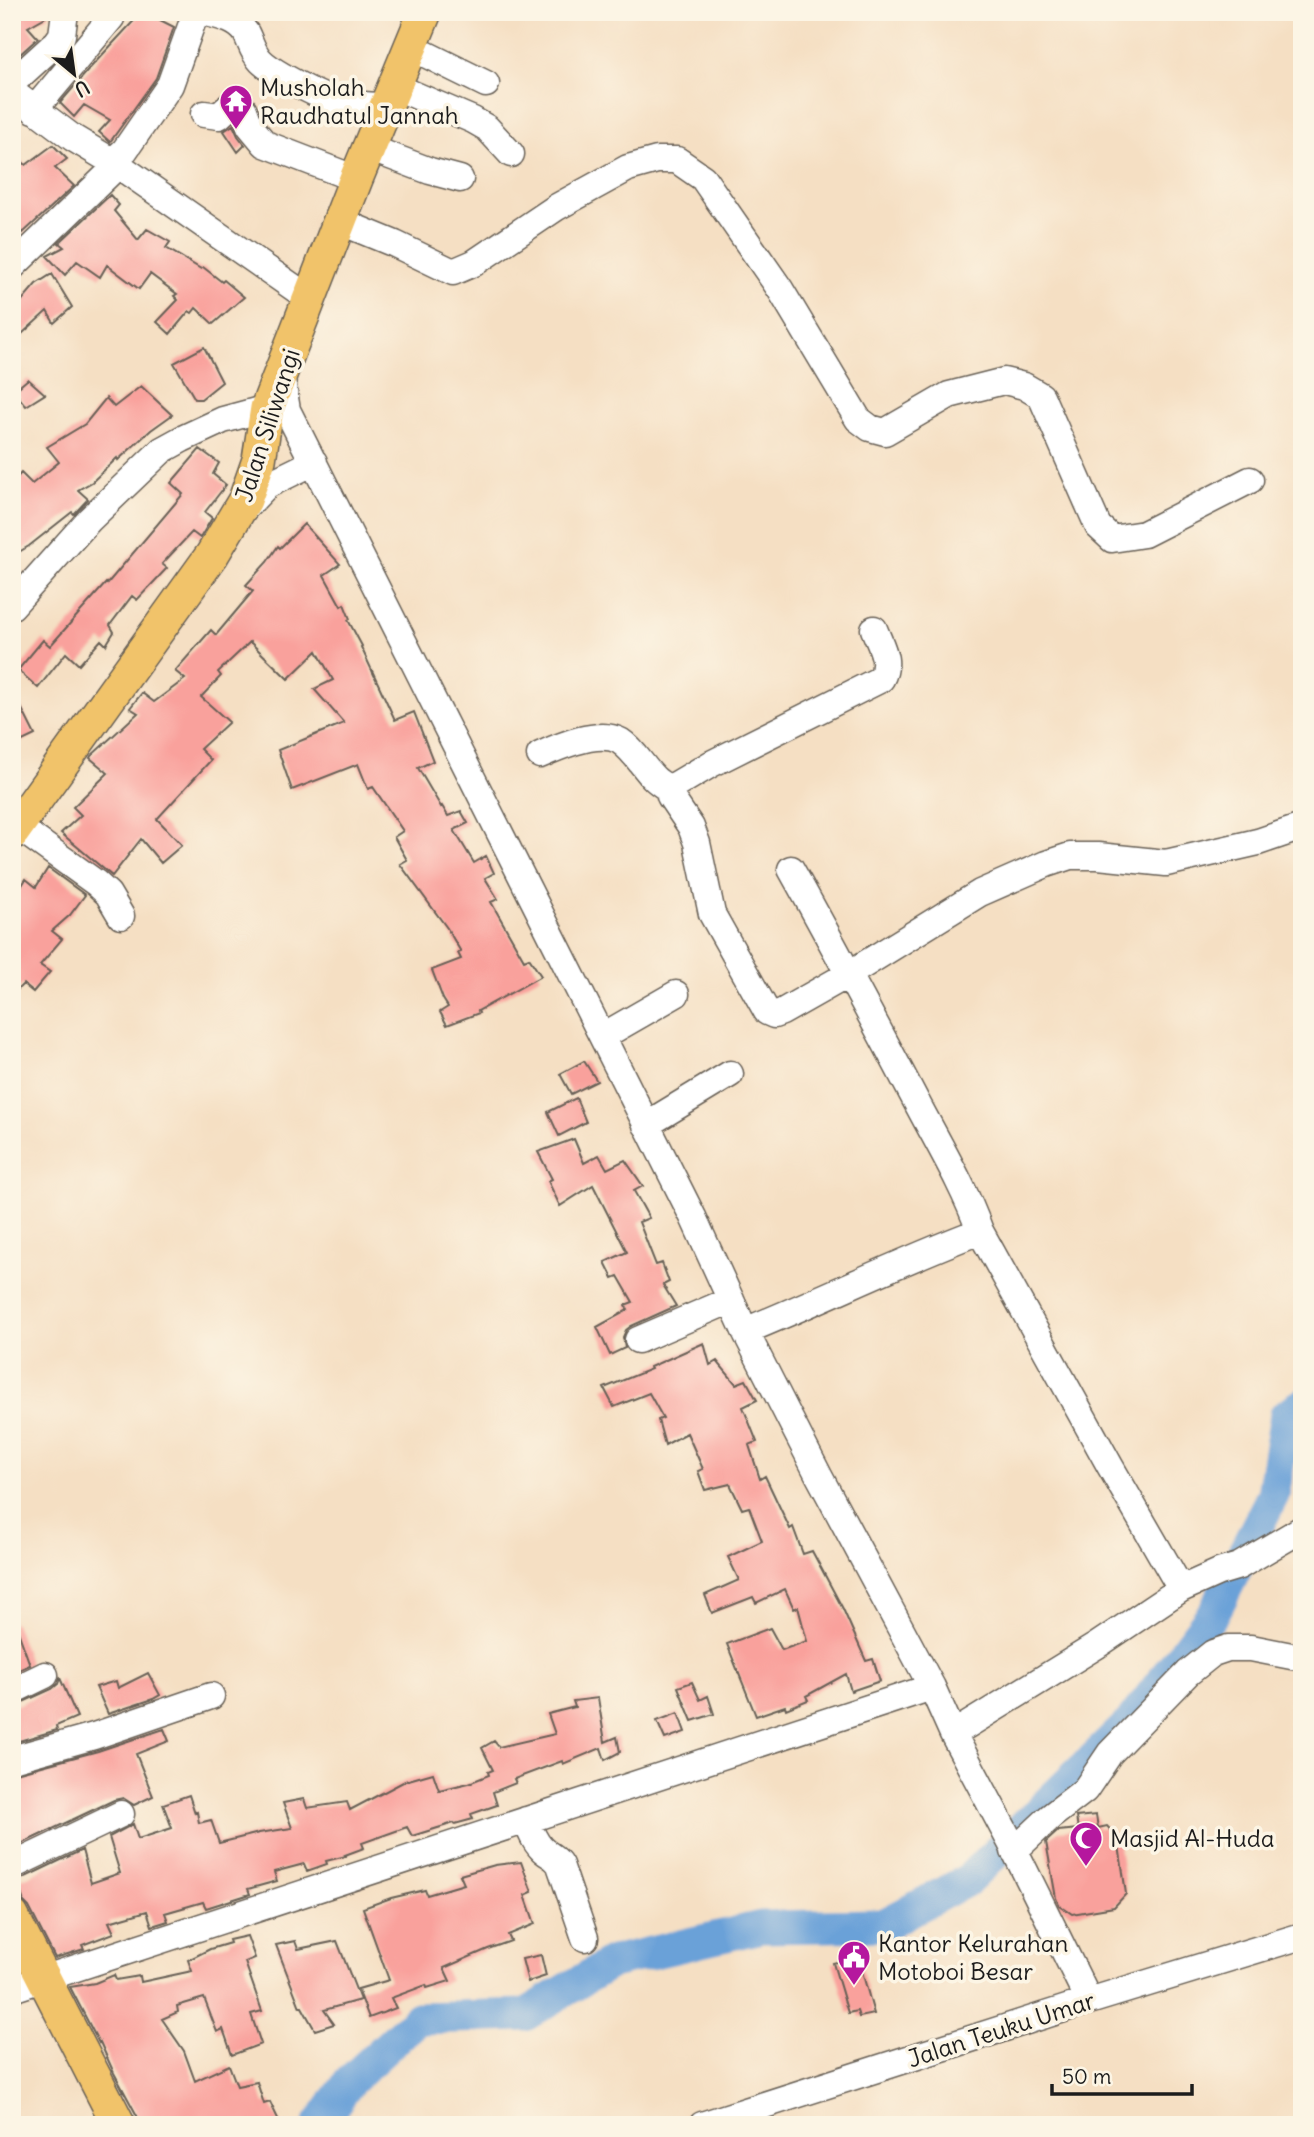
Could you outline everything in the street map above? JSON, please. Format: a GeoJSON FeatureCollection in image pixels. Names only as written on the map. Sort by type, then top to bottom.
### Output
{"type":"FeatureCollection","features":[{"type":"Feature","properties":{"kind":"main road","name":"Jalan Siliwangi"},"geometry":{"type":"LineString","coordinates":[[15,830],[212,555],[245,500],[259,460],[267,408],[339,221],[425,12]]}},
{"type":"Feature","properties":{"kind":"main road"},"geometry":{"type":"LineString","coordinates":[[12,1916],[28,1984],[119,2125]]}},
{"type":"Feature","properties":{"kind":"street"},"geometry":{"type":"LineString","coordinates":[[12,83],[57,42],[62,35],[65,12]]}},
{"type":"Feature","properties":{"kind":"street"},"geometry":{"type":"LineString","coordinates":[[12,267],[115,164],[170,85],[196,12]]}},
{"type":"Feature","properties":{"kind":"street"},"geometry":{"type":"LineString","coordinates":[[203,12],[238,25],[245,32],[261,62],[286,79],[340,103],[390,96],[473,120],[486,128],[510,154]]}},
{"type":"Feature","properties":{"kind":"street"},"geometry":{"type":"LineString","coordinates":[[34,110],[111,18]]}},
{"type":"Feature","properties":{"kind":"street"},"geometry":{"type":"LineString","coordinates":[[411,47],[486,84]]}},
{"type":"Feature","properties":{"kind":"street"},"geometry":{"type":"LineString","coordinates":[[12,92],[72,138],[115,164],[304,316]]}},
{"type":"Feature","properties":{"kind":"street"},"geometry":{"type":"LineString","coordinates":[[204,114],[219,116],[232,104],[244,110],[250,126],[265,145],[356,179]]}},
{"type":"Feature","properties":{"kind":"street"},"geometry":{"type":"LineString","coordinates":[[369,148],[430,171],[460,179]]}},
{"type":"Feature","properties":{"kind":"street"},"geometry":{"type":"LineString","coordinates":[[339,221],[453,272],[474,263],[556,207],[628,168],[657,160],[677,160],[703,178],[780,289],[859,419],[870,428],[885,432],[949,395],[1004,380],[1024,386],[1041,396],[1098,526],[1112,539],[1144,534],[1250,480]]}},
{"type":"Feature","properties":{"kind":"street"},"geometry":{"type":"LineString","coordinates":[[283,371],[287,410],[603,1036],[693,1217],[745,1331],[932,1687],[953,1734],[1089,2001]]}},
{"type":"Feature","properties":{"kind":"street"},"geometry":{"type":"LineString","coordinates":[[12,606],[89,520],[162,450],[223,420],[267,408]]}},
{"type":"Feature","properties":{"kind":"street"},"geometry":{"type":"LineString","coordinates":[[236,516],[267,485],[314,462]]}},
{"type":"Feature","properties":{"kind":"street"},"geometry":{"type":"LineString","coordinates":[[874,629],[887,669],[881,679],[711,764],[674,786],[671,791],[670,796],[691,827],[698,843],[712,914],[767,1012],[774,1015],[782,1012],[980,893],[1046,864],[1070,856],[1166,863],[1258,842],[1302,827]]}},
{"type":"Feature","properties":{"kind":"street"},"geometry":{"type":"LineString","coordinates":[[540,755],[566,743],[601,737],[613,738],[622,743],[654,778],[671,791]]}},
{"type":"Feature","properties":{"kind":"street"},"geometry":{"type":"LineString","coordinates":[[15,830],[96,883],[108,894],[121,916]]}},
{"type":"Feature","properties":{"kind":"street"},"geometry":{"type":"LineString","coordinates":[[791,869],[972,1209],[979,1231],[1181,1589]]}},
{"type":"Feature","properties":{"kind":"street"},"geometry":{"type":"LineString","coordinates":[[603,1036],[676,994]]}},
{"type":"Feature","properties":{"kind":"street"},"geometry":{"type":"LineString","coordinates":[[646,1125],[730,1074]]}},
{"type":"Feature","properties":{"kind":"street"},"geometry":{"type":"LineString","coordinates":[[745,1331],[896,1264],[979,1231]]}},
{"type":"Feature","properties":{"kind":"street"},"geometry":{"type":"LineString","coordinates":[[638,1340],[731,1300]]}},
{"type":"Feature","properties":{"kind":"street"},"geometry":{"type":"LineString","coordinates":[[953,1734],[1096,1646],[1181,1589],[1229,1569],[1302,1529]]}},
{"type":"Feature","properties":{"kind":"street"},"geometry":{"type":"LineString","coordinates":[[1010,1843],[1085,1790],[1110,1754],[1188,1673],[1213,1653],[1228,1648],[1251,1648],[1302,1658]]}},
{"type":"Feature","properties":{"kind":"street"},"geometry":{"type":"LineString","coordinates":[[12,1691],[45,1675]]}},
{"type":"Feature","properties":{"kind":"street"},"geometry":{"type":"LineString","coordinates":[[28,1984],[932,1687]]}},
{"type":"Feature","properties":{"kind":"street"},"geometry":{"type":"LineString","coordinates":[[12,1759],[94,1736],[211,1696]]}},
{"type":"Feature","properties":{"kind":"street"},"geometry":{"type":"LineString","coordinates":[[12,1866],[121,1814]]}},
{"type":"Feature","properties":{"kind":"street"},"geometry":{"type":"LineString","coordinates":[[526,1821],[538,1846],[557,1859],[585,1938]]}},
{"type":"Feature","properties":{"kind":"street","name":"Jalan Teuku Umar"},"geometry":{"type":"LineString","coordinates":[[702,2125],[1302,1936]]}},
{"type":"Feature","properties":{"kind":"building"},"geometry":{"type":"Polygon","coordinates":[[[12,12],[49,12],[49,15],[28,27],[38,38],[18,56],[12,50],[12,12]]]}},
{"type":"Feature","properties":{"kind":"building"},"geometry":{"type":"Polygon","coordinates":[[[142,12],[164,12],[160,20],[174,27],[156,78],[110,142],[99,132],[110,120],[84,105],[74,117],[60,103],[142,12]]]}},
{"type":"Feature","properties":{"kind":"building"},"geometry":{"type":"Polygon","coordinates":[[[233,125],[245,145],[238,152],[224,131],[233,125]]]}},
{"type":"Feature","properties":{"kind":"building"},"geometry":{"type":"Polygon","coordinates":[[[53,145],[67,159],[55,168],[74,186],[23,233],[12,224],[12,153],[26,165],[53,145]]]}},
{"type":"Feature","properties":{"kind":"building"},"geometry":{"type":"Polygon","coordinates":[[[110,195],[119,205],[114,211],[138,240],[147,229],[170,242],[166,248],[201,269],[203,267],[222,282],[224,280],[244,297],[213,324],[196,308],[192,313],[189,311],[170,334],[157,322],[178,300],[174,296],[177,294],[150,274],[139,289],[107,265],[100,277],[77,261],[65,275],[47,256],[64,247],[59,243],[110,195]]]}},
{"type":"Feature","properties":{"kind":"building"},"geometry":{"type":"Polygon","coordinates":[[[52,274],[72,307],[54,323],[47,311],[12,343],[12,312],[36,284],[52,274]]]}},
{"type":"Feature","properties":{"kind":"building"},"geometry":{"type":"Polygon","coordinates":[[[204,347],[222,382],[201,399],[195,399],[174,363],[204,347]]]}},
{"type":"Feature","properties":{"kind":"building"},"geometry":{"type":"Polygon","coordinates":[[[28,379],[45,394],[26,406],[14,391],[28,379]]]}},
{"type":"Feature","properties":{"kind":"building"},"geometry":{"type":"Polygon","coordinates":[[[141,386],[172,415],[118,460],[117,458],[92,482],[78,490],[88,499],[74,514],[72,512],[12,556],[12,483],[21,473],[32,484],[59,462],[47,447],[85,424],[106,398],[114,407],[141,386]]]}},
{"type":"Feature","properties":{"kind":"building"},"geometry":{"type":"Polygon","coordinates":[[[200,449],[219,463],[213,474],[226,485],[205,512],[212,518],[200,538],[192,532],[162,564],[167,568],[137,600],[132,596],[110,625],[114,632],[106,645],[101,640],[79,665],[66,653],[38,688],[18,670],[43,640],[50,646],[183,494],[171,483],[200,449]]]}},
{"type":"Feature","properties":{"kind":"building"},"geometry":{"type":"Polygon","coordinates":[[[304,524],[340,564],[324,575],[341,606],[344,604],[350,619],[348,620],[395,720],[414,712],[433,761],[418,768],[448,816],[461,811],[468,823],[454,830],[474,863],[486,856],[494,873],[485,878],[498,899],[491,902],[524,960],[529,958],[541,976],[478,1011],[479,1013],[447,1025],[440,1012],[448,1007],[432,970],[461,959],[458,953],[461,952],[447,928],[400,864],[407,860],[394,837],[403,831],[373,787],[368,789],[358,764],[292,790],[278,750],[344,723],[314,689],[333,680],[317,651],[288,679],[250,642],[218,672],[221,676],[201,697],[229,722],[200,749],[211,760],[157,819],[182,845],[161,863],[141,839],[112,876],[61,833],[81,815],[73,807],[108,773],[90,758],[91,756],[138,713],[130,708],[142,693],[154,702],[185,679],[175,671],[211,630],[216,635],[253,591],[246,585],[278,546],[280,548],[304,524]]]}},
{"type":"Feature","properties":{"kind":"building"},"geometry":{"type":"Polygon","coordinates":[[[12,689],[35,735],[12,746],[12,689]]]}},
{"type":"Feature","properties":{"kind":"building"},"geometry":{"type":"Polygon","coordinates":[[[48,868],[85,895],[70,915],[52,931],[62,939],[40,965],[50,972],[33,992],[23,984],[12,995],[12,901],[26,879],[36,887],[48,868]]]}},
{"type":"Feature","properties":{"kind":"building"},"geometry":{"type":"Polygon","coordinates":[[[584,1061],[597,1081],[571,1094],[560,1074],[584,1061]]]}},
{"type":"Feature","properties":{"kind":"building"},"geometry":{"type":"Polygon","coordinates":[[[576,1098],[586,1122],[559,1136],[548,1112],[576,1098]]]}},
{"type":"Feature","properties":{"kind":"building"},"geometry":{"type":"Polygon","coordinates":[[[574,1139],[584,1163],[599,1155],[607,1169],[625,1160],[643,1186],[634,1191],[649,1218],[639,1222],[656,1265],[662,1263],[669,1282],[663,1285],[676,1306],[631,1326],[623,1337],[625,1348],[610,1355],[597,1327],[628,1310],[625,1305],[633,1302],[618,1276],[613,1278],[605,1262],[627,1252],[593,1185],[560,1206],[548,1181],[552,1179],[538,1152],[574,1139]]]}},
{"type":"Feature","properties":{"kind":"building"},"geometry":{"type":"Polygon","coordinates":[[[704,1343],[710,1365],[717,1361],[736,1384],[746,1380],[757,1400],[743,1407],[757,1442],[749,1445],[760,1479],[765,1476],[790,1529],[793,1527],[803,1554],[812,1551],[843,1609],[866,1661],[873,1659],[880,1681],[851,1691],[846,1674],[806,1696],[808,1700],[786,1709],[785,1706],[756,1716],[727,1644],[770,1628],[782,1650],[807,1641],[798,1607],[794,1609],[785,1589],[756,1603],[753,1597],[712,1613],[705,1595],[739,1580],[728,1557],[762,1541],[749,1507],[742,1509],[730,1484],[705,1490],[698,1471],[703,1469],[687,1433],[665,1445],[658,1420],[663,1418],[649,1393],[614,1407],[604,1388],[704,1343]]]}},
{"type":"Feature","properties":{"kind":"building"},"geometry":{"type":"Polygon","coordinates":[[[12,1623],[15,1623],[30,1665],[12,1673],[12,1623]]]}},
{"type":"Feature","properties":{"kind":"building"},"geometry":{"type":"Polygon","coordinates":[[[148,1673],[160,1695],[108,1714],[96,1687],[116,1681],[118,1688],[148,1673]]]}},
{"type":"Feature","properties":{"kind":"building"},"geometry":{"type":"Polygon","coordinates":[[[60,1678],[77,1717],[56,1726],[57,1730],[12,1743],[12,1707],[52,1689],[60,1678]]]}},
{"type":"Feature","properties":{"kind":"building"},"geometry":{"type":"Polygon","coordinates":[[[692,1682],[700,1700],[708,1696],[714,1714],[692,1721],[678,1687],[692,1682]]]}},
{"type":"Feature","properties":{"kind":"building"},"geometry":{"type":"Polygon","coordinates":[[[598,1698],[605,1742],[617,1737],[620,1752],[605,1760],[601,1748],[563,1764],[562,1761],[514,1779],[516,1783],[493,1792],[497,1805],[471,1814],[473,1819],[412,1836],[407,1827],[362,1843],[364,1848],[326,1861],[327,1864],[307,1871],[304,1864],[274,1872],[277,1881],[248,1889],[250,1894],[206,1908],[203,1902],[165,1913],[168,1921],[152,1926],[147,1911],[109,1922],[114,1933],[82,1945],[84,1949],[55,1958],[29,1907],[21,1899],[17,1881],[82,1850],[91,1883],[120,1873],[109,1837],[133,1824],[138,1839],[172,1828],[163,1804],[189,1795],[199,1823],[211,1820],[219,1843],[292,1828],[283,1803],[304,1799],[307,1808],[347,1802],[350,1810],[405,1781],[433,1773],[439,1790],[489,1775],[488,1772],[493,1770],[482,1748],[494,1741],[499,1747],[555,1734],[548,1714],[575,1707],[573,1701],[598,1698]]]}},
{"type":"Feature","properties":{"kind":"building"},"geometry":{"type":"Polygon","coordinates":[[[678,1713],[685,1732],[665,1739],[657,1721],[678,1713]]]}},
{"type":"Feature","properties":{"kind":"building"},"geometry":{"type":"Polygon","coordinates":[[[164,1729],[169,1741],[136,1754],[153,1796],[134,1805],[123,1798],[114,1800],[21,1844],[12,1825],[12,1774],[98,1751],[164,1729]]]}},
{"type":"Feature","properties":{"kind":"building","name":"Masjid Al-Huda"},"geometry":{"type":"Polygon","coordinates":[[[1096,1815],[1098,1828],[1107,1826],[1118,1838],[1126,1894],[1114,1907],[1072,1914],[1059,1905],[1056,1898],[1046,1842],[1058,1831],[1078,1829],[1076,1817],[1096,1815]]]}},
{"type":"Feature","properties":{"kind":"building"},"geometry":{"type":"Polygon","coordinates":[[[521,1862],[532,1892],[525,1895],[535,1924],[508,1935],[511,1941],[444,1968],[450,1981],[427,1988],[426,1985],[391,1998],[396,2008],[369,2018],[358,1989],[389,1980],[363,1908],[425,1890],[427,1895],[464,1884],[460,1875],[495,1865],[521,1862]]]}},
{"type":"Feature","properties":{"kind":"building"},"geometry":{"type":"Polygon","coordinates":[[[247,1936],[255,1958],[245,1962],[262,2011],[251,2014],[261,2044],[232,2055],[223,2029],[217,2032],[204,1998],[177,2006],[178,2012],[162,2019],[184,2051],[195,2081],[229,2065],[237,2086],[257,2082],[264,2104],[270,2102],[281,2125],[142,2125],[70,1987],[95,1983],[114,1975],[116,1980],[140,1976],[141,1982],[192,1971],[188,1960],[230,1943],[229,1940],[247,1936]]]}},
{"type":"Feature","properties":{"kind":"building"},"geometry":{"type":"Polygon","coordinates":[[[295,1941],[298,1949],[337,1941],[360,2000],[324,2010],[334,2024],[315,2030],[300,2007],[276,1945],[295,1941]]]}},
{"type":"Feature","properties":{"kind":"building"},"geometry":{"type":"Polygon","coordinates":[[[541,1955],[546,1976],[528,1982],[522,1959],[541,1955]]]}},
{"type":"Feature","properties":{"kind":"building","name":"Kantor Kelurahan Motoboi Besar"},"geometry":{"type":"Polygon","coordinates":[[[858,1957],[874,2014],[859,2017],[857,2011],[848,2013],[833,1963],[858,1957]]]}},
{"type":"Feature","properties":{"kind":"waterway"},"geometry":{"type":"LineString","coordinates":[[319,2125],[350,2081],[418,2018],[525,2015],[612,1962],[761,1927],[883,1925],[968,1880],[1132,1721],[1214,1612],[1273,1495],[1286,1415],[1302,1405]]}},
{"type":"Feature","properties":{"kind":"place","name":"Musholah Raudhatul Jannah"},"geometry":{"type":"Point","coordinates":[236,131]}},
{"type":"Feature","properties":{"kind":"place","name":"Masjid Al-Huda"},"geometry":{"type":"Point","coordinates":[1086,1868]}},
{"type":"Feature","properties":{"kind":"place","name":"Kantor Kelurahan Motoboi Besar"},"geometry":{"type":"Point","coordinates":[854,1987]}}]}
